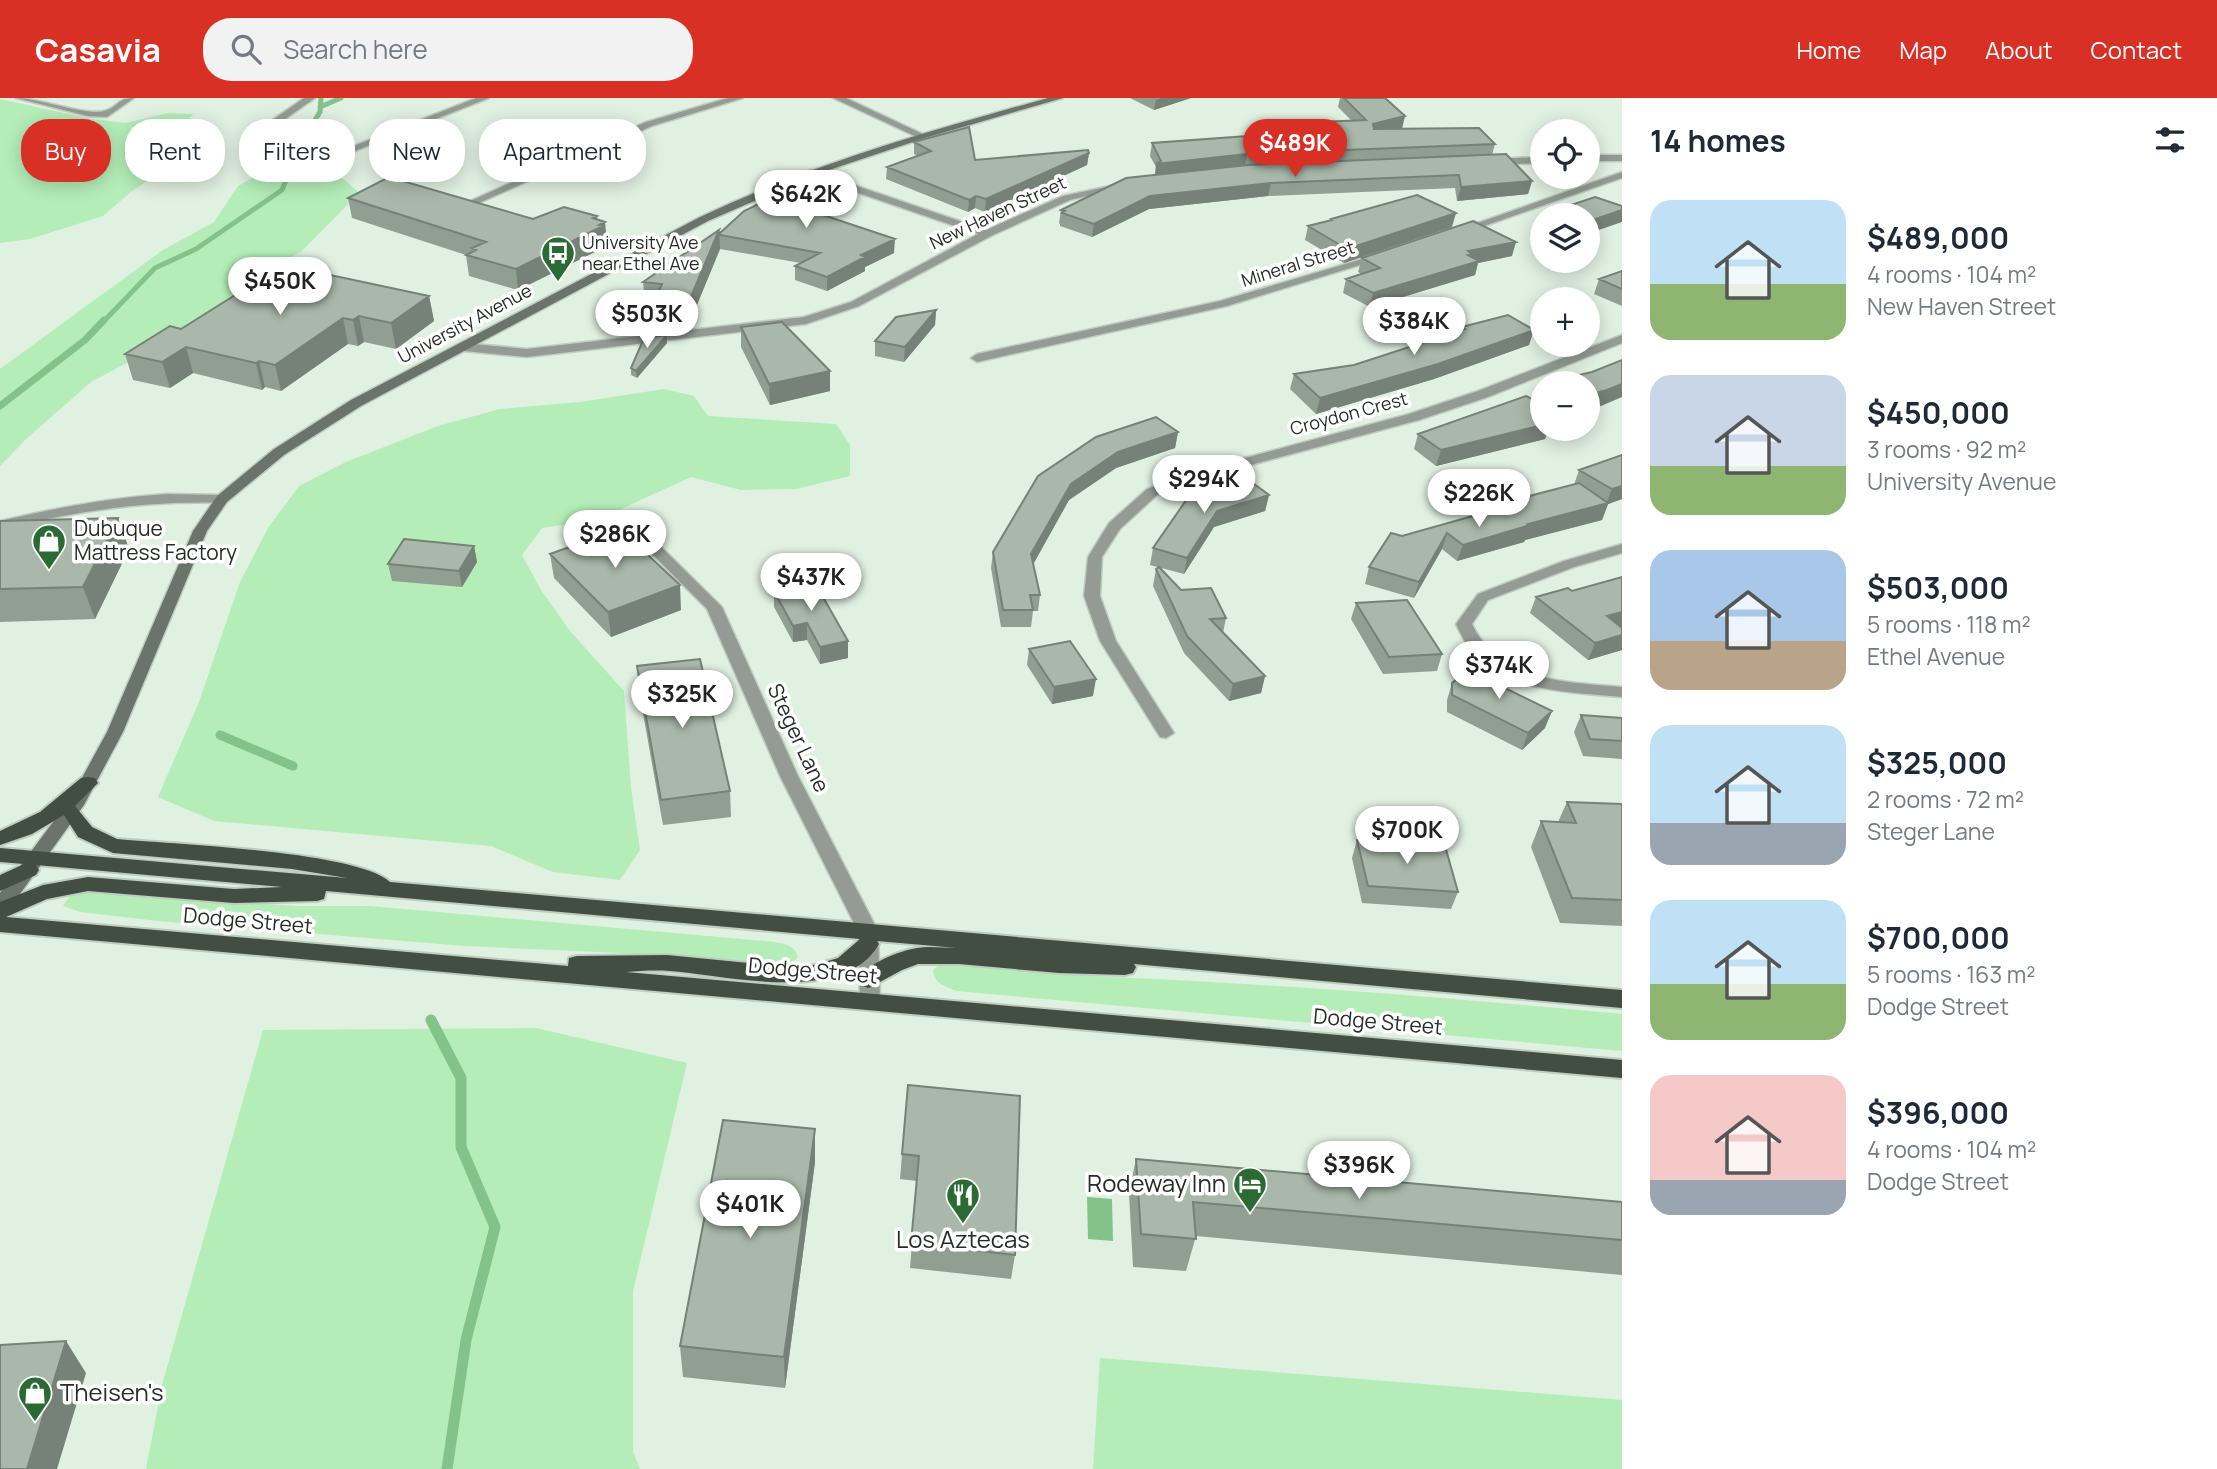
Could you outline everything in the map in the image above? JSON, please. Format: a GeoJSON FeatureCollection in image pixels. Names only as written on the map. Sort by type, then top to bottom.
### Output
{"type":"FeatureCollection","features":[{"type":"Feature","properties":{"kind":"highway"},"geometry":{"type":"LineString","coordinates":[[0,838],[27,829],[64,807],[88,783]]}},
{"type":"Feature","properties":{"kind":"highway"},"geometry":{"type":"LineString","coordinates":[[71,811],[85,832],[113,846],[313,865],[358,873],[392,890]]}},
{"type":"Feature","properties":{"kind":"highway","name":"Dodge Street"},"geometry":{"type":"LineString","coordinates":[[0,855],[33,864],[392,890],[868,937],[1622,999]]}},
{"type":"Feature","properties":{"kind":"highway"},"geometry":{"type":"LineString","coordinates":[[0,884],[33,864]]}},
{"type":"Feature","properties":{"kind":"highway"},"geometry":{"type":"LineString","coordinates":[[0,909],[43,892],[88,884],[234,896],[392,890]]}},
{"type":"Feature","properties":{"kind":"highway","name":"Dodge Street"},"geometry":{"type":"LineString","coordinates":[[0,924],[509,969],[869,990],[1622,1069]]}},
{"type":"Feature","properties":{"kind":"highway"},"geometry":{"type":"LineString","coordinates":[[509,969],[584,964],[667,963],[788,975],[814,973],[845,964],[868,937]]}},
{"type":"Feature","properties":{"kind":"highway"},"geometry":{"type":"LineString","coordinates":[[869,990],[883,970],[917,956],[959,956],[1059,965],[1140,967],[1213,964]]}},
{"type":"Feature","properties":{"kind":"main road","name":"University Avenue"},"geometry":{"type":"LineString","coordinates":[[0,909],[71,811],[115,732],[200,531],[222,499],[248,475],[324,421],[704,219],[810,173],[922,136],[1058,98]]}},
{"type":"Feature","properties":{"kind":"street"},"geometry":{"type":"LineString","coordinates":[[21,98],[88,113],[107,114],[129,98]]}},
{"type":"Feature","properties":{"kind":"street"},"geometry":{"type":"LineString","coordinates":[[280,119],[310,98]]}},
{"type":"Feature","properties":{"kind":"street"},"geometry":{"type":"LineString","coordinates":[[355,148],[484,98]]}},
{"type":"Feature","properties":{"kind":"street"},"geometry":{"type":"LineString","coordinates":[[475,201],[649,124],[738,98]]}},
{"type":"Feature","properties":{"kind":"street"},"geometry":{"type":"LineString","coordinates":[[838,98],[922,136]]}},
{"type":"Feature","properties":{"kind":"street"},"geometry":{"type":"LineString","coordinates":[[1600,158],[1622,158]]}},
{"type":"Feature","properties":{"kind":"street"},"geometry":{"type":"LineString","coordinates":[[1482,162],[1530,160]]}},
{"type":"Feature","properties":{"kind":"street"},"geometry":{"type":"LineString","coordinates":[[810,173],[987,234]]}},
{"type":"Feature","properties":{"kind":"street"},"geometry":{"type":"LineString","coordinates":[[1441,237],[1622,175]]}},
{"type":"Feature","properties":{"kind":"street","name":"New Haven Street"},"geometry":{"type":"LineString","coordinates":[[464,347],[527,353],[806,320],[855,303],[987,234],[1067,198],[1138,183]]}},
{"type":"Feature","properties":{"kind":"street","name":"Mineral Street"},"geometry":{"type":"LineString","coordinates":[[977,358],[1223,304],[1390,253]]}},
{"type":"Feature","properties":{"kind":"street","name":"Croydon Crest"},"geometry":{"type":"LineString","coordinates":[[1166,733],[1108,641],[1092,596],[1095,557],[1114,526],[1152,492],[1201,474],[1413,417],[1483,394],[1622,339]]}},
{"type":"Feature","properties":{"kind":"street"},"geometry":{"type":"LineString","coordinates":[[0,525],[114,502],[158,497],[222,499]]}},
{"type":"Feature","properties":{"kind":"street","name":"Steger Lane"},"geometry":{"type":"LineString","coordinates":[[629,523],[715,607],[789,776],[868,937],[869,990]]}},
{"type":"Feature","properties":{"kind":"street"},"geometry":{"type":"LineString","coordinates":[[1622,548],[1569,564],[1483,597],[1464,624],[1475,646],[1505,670],[1556,687],[1622,692]]}},
{"type":"Feature","properties":{"kind":"shaded area"},"geometry":{"type":"Polygon","coordinates":[[[0,99],[92,119],[21,119],[21,182],[111,182],[111,121],[125,123],[125,182],[146,182],[103,216],[30,239],[0,243],[0,99]]]}},
{"type":"Feature","properties":{"kind":"shaded area"},"geometry":{"type":"Polygon","coordinates":[[[167,113],[193,114],[190,119],[142,119],[167,113]]]}},
{"type":"Feature","properties":{"kind":"shaded area"},"geometry":{"type":"Polygon","coordinates":[[[245,182],[347,182],[359,193],[302,251],[246,284],[185,332],[91,382],[26,439],[0,466],[0,369],[163,250],[214,222],[238,186],[245,182]]]}},
{"type":"Feature","properties":{"kind":"shaded area"},"geometry":{"type":"Polygon","coordinates":[[[664,389],[694,396],[708,416],[836,424],[850,445],[850,476],[796,489],[741,490],[691,477],[597,520],[542,528],[522,555],[541,590],[570,631],[624,691],[631,788],[640,850],[620,880],[553,872],[491,846],[214,821],[158,797],[199,702],[240,582],[268,528],[299,486],[346,462],[438,426],[500,409],[580,402],[664,389]]]}},
{"type":"Feature","properties":{"kind":"shaded area"},"geometry":{"type":"Polygon","coordinates":[[[87,892],[297,906],[370,906],[775,942],[786,944],[798,957],[790,965],[780,965],[689,956],[465,946],[158,921],[80,912],[63,906],[70,896],[87,892]]]}},
{"type":"Feature","properties":{"kind":"shaded area"},"geometry":{"type":"Polygon","coordinates":[[[939,965],[1001,966],[1108,977],[1365,992],[1622,1014],[1622,1051],[956,991],[935,978],[933,970],[939,965]]]}},
{"type":"Feature","properties":{"kind":"shaded area"},"geometry":{"type":"Polygon","coordinates":[[[536,1028],[687,1063],[633,1291],[633,1451],[640,1469],[146,1469],[162,1385],[263,1030],[536,1028]]]}},
{"type":"Feature","properties":{"kind":"shaded area"},"geometry":{"type":"Polygon","coordinates":[[[1087,1197],[1112,1199],[1113,1241],[1088,1239],[1087,1197]]]}},
{"type":"Feature","properties":{"kind":"shaded area"},"geometry":{"type":"Polygon","coordinates":[[[1100,1358],[1622,1400],[1622,1469],[1093,1469],[1100,1358]]]}},
{"type":"Feature","properties":{"kind":"building"},"geometry":{"type":"Polygon","coordinates":[[[1344,98],[1385,98],[1405,116],[1373,124],[1374,129],[1479,128],[1495,144],[1247,154],[1156,164],[1161,161],[1152,143],[1289,133],[1272,124],[1366,120],[1344,98]]]}},
{"type":"Feature","properties":{"kind":"building"},"geometry":{"type":"Polygon","coordinates":[[[969,127],[975,160],[1088,150],[1089,153],[986,199],[976,196],[969,200],[887,167],[931,151],[914,142],[969,127]]]}},
{"type":"Feature","properties":{"kind":"building"},"geometry":{"type":"Polygon","coordinates":[[[1506,154],[1530,181],[1461,187],[1459,175],[1271,183],[1150,196],[1094,224],[1062,213],[1065,211],[1061,210],[1126,178],[1248,165],[1506,154]]]}},
{"type":"Feature","properties":{"kind":"building"},"geometry":{"type":"Polygon","coordinates":[[[806,181],[839,192],[805,209],[895,239],[861,255],[865,257],[827,277],[795,266],[820,253],[720,235],[744,211],[806,181]]]}},
{"type":"Feature","properties":{"kind":"building"},"geometry":{"type":"Polygon","coordinates":[[[379,182],[406,182],[533,219],[564,207],[597,216],[593,218],[605,222],[599,225],[603,226],[516,269],[466,255],[476,250],[472,248],[486,242],[348,198],[379,182]]]}},
{"type":"Feature","properties":{"kind":"building"},"geometry":{"type":"Polygon","coordinates":[[[1417,195],[1456,213],[1347,249],[1308,226],[1332,220],[1417,195]]]}},
{"type":"Feature","properties":{"kind":"building"},"geometry":{"type":"Polygon","coordinates":[[[1595,197],[1622,206],[1622,210],[1600,218],[1600,203],[1577,203],[1595,197]]]}},
{"type":"Feature","properties":{"kind":"building"},"geometry":{"type":"Polygon","coordinates":[[[1473,221],[1516,242],[1468,251],[1472,254],[1468,255],[1479,261],[1373,293],[1346,279],[1380,268],[1362,258],[1473,221]]]}},
{"type":"Feature","properties":{"kind":"building"},"geometry":{"type":"Polygon","coordinates":[[[719,230],[688,304],[682,304],[678,309],[649,312],[662,284],[643,282],[719,230]]]}},
{"type":"Feature","properties":{"kind":"building"},"geometry":{"type":"Polygon","coordinates":[[[283,265],[429,296],[391,323],[359,316],[353,320],[343,318],[275,365],[186,347],[162,362],[125,354],[170,326],[181,329],[283,265]]]}},
{"type":"Feature","properties":{"kind":"building"},"geometry":{"type":"Polygon","coordinates":[[[1622,271],[1622,289],[1599,279],[1622,271]]]}},
{"type":"Feature","properties":{"kind":"building"},"geometry":{"type":"Polygon","coordinates":[[[936,310],[905,347],[875,341],[896,317],[936,310]]]}},
{"type":"Feature","properties":{"kind":"building"},"geometry":{"type":"Polygon","coordinates":[[[1508,315],[1530,328],[1530,331],[1438,364],[1320,398],[1294,374],[1354,365],[1465,329],[1462,327],[1508,315]]]}},
{"type":"Feature","properties":{"kind":"building"},"geometry":{"type":"Polygon","coordinates":[[[782,322],[830,371],[769,384],[741,327],[782,322]]]}},
{"type":"Feature","properties":{"kind":"building"},"geometry":{"type":"Polygon","coordinates":[[[667,335],[636,371],[631,368],[644,338],[667,335]]]}},
{"type":"Feature","properties":{"kind":"building"},"geometry":{"type":"Polygon","coordinates":[[[1622,360],[1622,384],[1600,392],[1600,371],[1594,371],[1622,360]]]}},
{"type":"Feature","properties":{"kind":"building"},"geometry":{"type":"Polygon","coordinates":[[[1526,396],[1530,398],[1530,428],[1441,450],[1418,434],[1526,396]]]}},
{"type":"Feature","properties":{"kind":"building"},"geometry":{"type":"Polygon","coordinates":[[[1156,417],[1178,432],[1118,452],[1071,484],[1031,554],[1040,595],[1030,595],[1033,610],[1003,610],[993,552],[1038,476],[1096,437],[1156,417]]]}},
{"type":"Feature","properties":{"kind":"building"},"geometry":{"type":"Polygon","coordinates":[[[1622,455],[1622,486],[1612,489],[1579,470],[1622,455]]]}},
{"type":"Feature","properties":{"kind":"building"},"geometry":{"type":"Polygon","coordinates":[[[1246,478],[1269,495],[1217,511],[1187,558],[1153,548],[1189,496],[1246,478]]]}},
{"type":"Feature","properties":{"kind":"building"},"geometry":{"type":"Polygon","coordinates":[[[1579,483],[1608,503],[1463,545],[1447,533],[1419,582],[1369,567],[1391,533],[1402,536],[1519,503],[1514,500],[1579,483]]]}},
{"type":"Feature","properties":{"kind":"building"},"geometry":{"type":"Polygon","coordinates":[[[118,518],[83,587],[0,589],[0,521],[118,518]]]}},
{"type":"Feature","properties":{"kind":"building"},"geometry":{"type":"Polygon","coordinates":[[[620,529],[680,585],[608,612],[550,554],[620,529]]]}},
{"type":"Feature","properties":{"kind":"building"},"geometry":{"type":"Polygon","coordinates":[[[404,539],[474,546],[459,571],[388,564],[404,539]]]}},
{"type":"Feature","properties":{"kind":"building"},"geometry":{"type":"Polygon","coordinates":[[[1159,567],[1181,590],[1211,588],[1226,618],[1210,619],[1265,676],[1233,684],[1187,636],[1156,569],[1159,567]]]}},
{"type":"Feature","properties":{"kind":"building"},"geometry":{"type":"Polygon","coordinates":[[[1622,577],[1622,612],[1607,616],[1622,628],[1622,635],[1595,643],[1536,597],[1568,588],[1572,591],[1622,577]]]}},
{"type":"Feature","properties":{"kind":"building"},"geometry":{"type":"Polygon","coordinates":[[[815,583],[848,641],[820,647],[807,623],[793,626],[774,591],[815,583]]]}},
{"type":"Feature","properties":{"kind":"building"},"geometry":{"type":"Polygon","coordinates":[[[1407,600],[1442,654],[1389,657],[1356,603],[1407,600]]]}},
{"type":"Feature","properties":{"kind":"building"},"geometry":{"type":"Polygon","coordinates":[[[1070,641],[1096,679],[1054,687],[1029,649],[1070,641]]]}},
{"type":"Feature","properties":{"kind":"building"},"geometry":{"type":"Polygon","coordinates":[[[700,659],[730,791],[661,800],[637,666],[700,659]]]}},
{"type":"Feature","properties":{"kind":"building"},"geometry":{"type":"Polygon","coordinates":[[[1468,670],[1552,711],[1528,733],[1452,695],[1452,683],[1468,670]]]}},
{"type":"Feature","properties":{"kind":"building"},"geometry":{"type":"Polygon","coordinates":[[[1581,715],[1622,718],[1622,741],[1590,739],[1581,715]]]}},
{"type":"Feature","properties":{"kind":"building"},"geometry":{"type":"Polygon","coordinates":[[[1567,802],[1622,804],[1622,900],[1572,898],[1541,821],[1576,823],[1567,802]]]}},
{"type":"Feature","properties":{"kind":"building"},"geometry":{"type":"Polygon","coordinates":[[[1357,840],[1445,846],[1458,892],[1368,886],[1357,840]]]}},
{"type":"Feature","properties":{"kind":"building","name":"Los Aztecas"},"geometry":{"type":"Polygon","coordinates":[[[908,1085],[1020,1096],[1015,1255],[911,1243],[919,1156],[902,1154],[908,1085]]]}},
{"type":"Feature","properties":{"kind":"building"},"geometry":{"type":"Polygon","coordinates":[[[723,1120],[815,1129],[784,1357],[680,1346],[723,1120]]]}},
{"type":"Feature","properties":{"kind":"building"},"geometry":{"type":"Polygon","coordinates":[[[1136,1159],[1622,1202],[1622,1240],[1193,1202],[1196,1239],[1141,1234],[1136,1159]]]}},
{"type":"Feature","properties":{"kind":"building"},"geometry":{"type":"Polygon","coordinates":[[[66,1341],[27,1469],[0,1469],[0,1345],[66,1341]]]}},
{"type":"Feature","properties":{"kind":"waterway"},"geometry":{"type":"LineString","coordinates":[[320,107],[321,98]]}},
{"type":"Feature","properties":{"kind":"waterway"},"geometry":{"type":"LineString","coordinates":[[320,107],[341,98]]}},
{"type":"Feature","properties":{"kind":"waterway"},"geometry":{"type":"LineString","coordinates":[[103,322],[155,268],[196,249],[282,190],[300,144],[320,112],[320,107]]}},
{"type":"Feature","properties":{"kind":"waterway"},"geometry":{"type":"LineString","coordinates":[[0,406],[85,340],[104,320]]}},
{"type":"Feature","properties":{"kind":"waterway"},"geometry":{"type":"LineString","coordinates":[[220,735],[293,766]]}},
{"type":"Feature","properties":{"kind":"waterway"},"geometry":{"type":"LineString","coordinates":[[431,1020],[461,1078],[461,1147],[495,1227],[466,1340],[447,1469]]}},
{"type":"Feature","properties":{"kind":"place","name":"University Ave near Ethel Ave"},"geometry":{"type":"Point","coordinates":[558,283]}},
{"type":"Feature","properties":{"kind":"place","name":"Dubuque Mattress Factory"},"geometry":{"type":"Point","coordinates":[49,571]}},
{"type":"Feature","properties":{"kind":"place","name":"Rodeway Inn"},"geometry":{"type":"Point","coordinates":[1250,1214]}},
{"type":"Feature","properties":{"kind":"place","name":"Los Aztecas"},"geometry":{"type":"Point","coordinates":[963,1225]}},
{"type":"Feature","properties":{"kind":"place","name":"Theisen's"},"geometry":{"type":"Point","coordinates":[35,1423]}}]}
